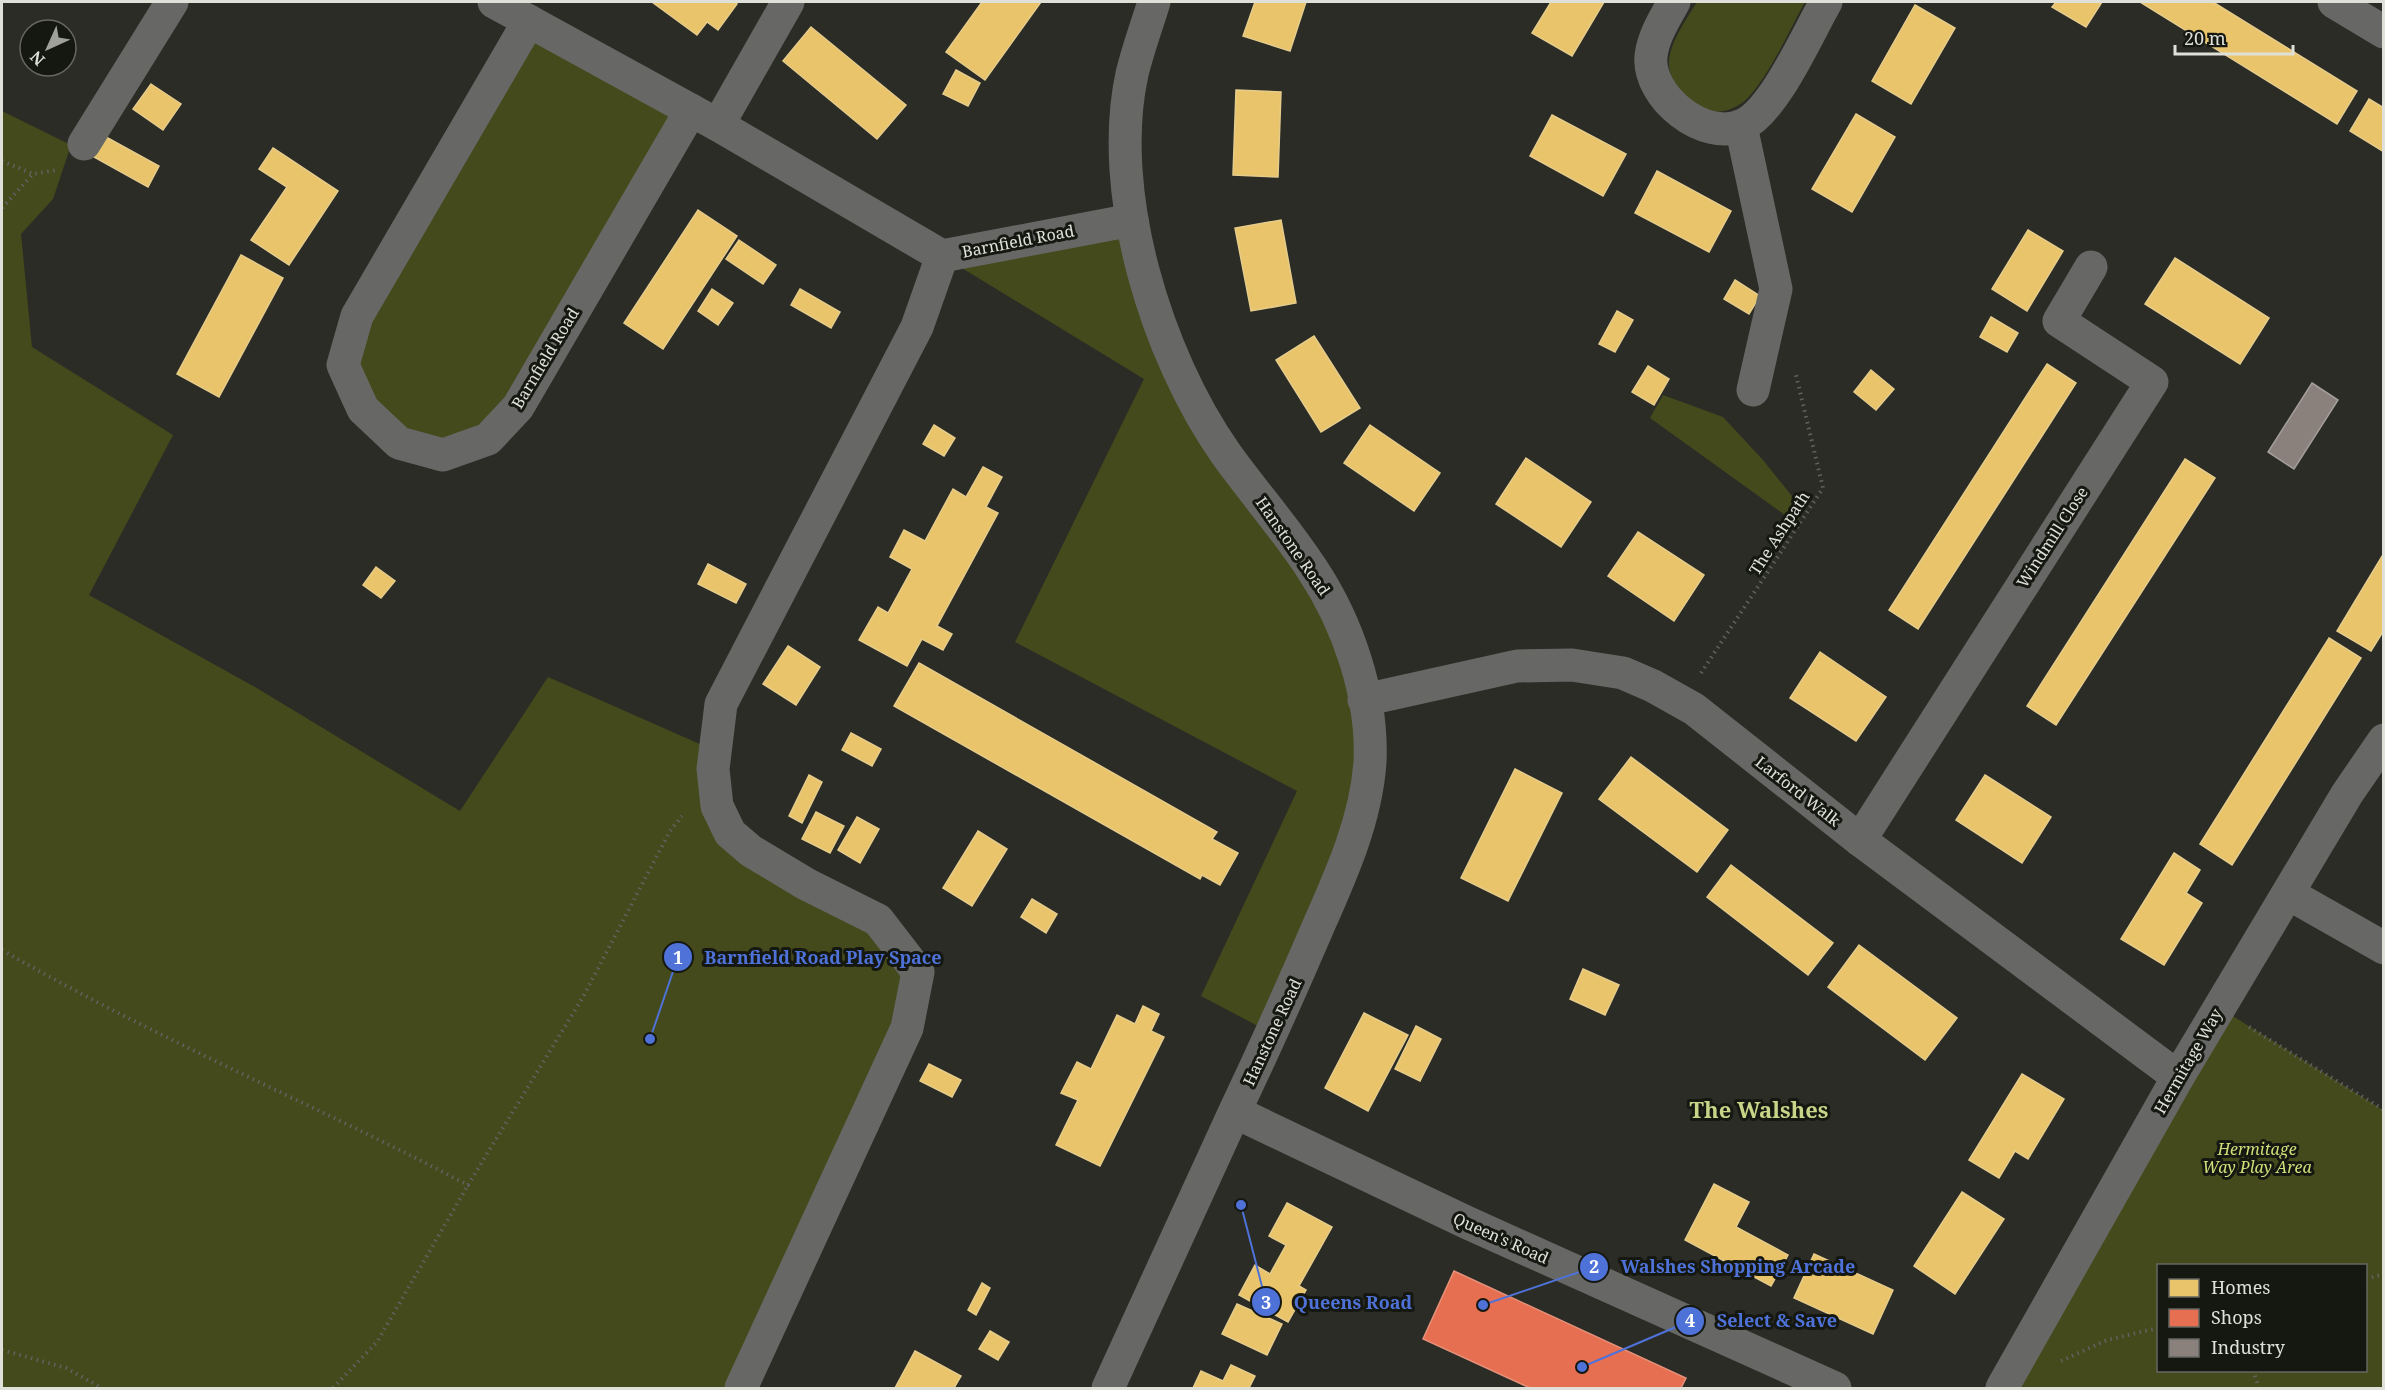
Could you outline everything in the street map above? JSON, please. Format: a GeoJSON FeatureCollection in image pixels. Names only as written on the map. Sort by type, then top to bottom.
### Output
{"type":"FeatureCollection","features":[{"type":"Feature","properties":{"kind":"street"},"geometry":{"type":"LineString","coordinates":[[84,144],[172,2]]}},
{"type":"Feature","properties":{"kind":"street","name":"Barnfield Road"},"geometry":{"type":"LineString","coordinates":[[494,2],[704,118],[942,256],[1132,220]]}},
{"type":"Feature","properties":{"kind":"street"},"geometry":{"type":"LineString","coordinates":[[704,118],[788,2]]}},
{"type":"Feature","properties":{"kind":"street","name":"Hanstone Road"},"geometry":{"type":"LineString","coordinates":[[1108,1389],[1234,1112],[1278,1023],[1343,869],[1357,826],[1370,763],[1364,700],[1354,657],[1336,612],[1314,572],[1225,451],[1195,404],[1171,357],[1148,291],[1132,220],[1125,147],[1132,76],[1154,2]]}},
{"type":"Feature","properties":{"kind":"street"},"geometry":{"type":"LineString","coordinates":[[1674,2],[1663,21],[1651,57],[1654,76],[1662,92],[1676,110],[1694,122],[1719,128],[1741,126],[1758,115],[1770,100],[1826,2]]}},
{"type":"Feature","properties":{"kind":"street"},"geometry":{"type":"LineString","coordinates":[[2334,2],[2384,32]]}},
{"type":"Feature","properties":{"kind":"street","name":"Barnfield Road"},"geometry":{"type":"LineString","coordinates":[[529,21],[357,316],[343,365],[363,409],[399,443],[443,455],[488,439],[518,407],[704,118]]}},
{"type":"Feature","properties":{"kind":"street"},"geometry":{"type":"LineString","coordinates":[[1741,126],[1776,289],[1752,390]]}},
{"type":"Feature","properties":{"kind":"street"},"geometry":{"type":"LineString","coordinates":[[741,1389],[908,1028],[918,972],[878,920],[806,884],[751,851],[730,833],[717,806],[713,769],[721,704],[917,327],[942,256]]}},
{"type":"Feature","properties":{"kind":"street","name":"Windmill Close"},"geometry":{"type":"LineString","coordinates":[[1860,840],[2152,382],[2059,321],[2091,267]]}},
{"type":"Feature","properties":{"kind":"street","name":"Larford Walk"},"geometry":{"type":"LineString","coordinates":[[1364,700],[1517,666],[1572,665],[1623,673],[1683,701],[1860,840],[2178,1077]]}},
{"type":"Feature","properties":{"kind":"street","name":"Hermitage Way"},"geometry":{"type":"LineString","coordinates":[[2002,1389],[2178,1077],[2347,794],[2384,740]]}},
{"type":"Feature","properties":{"kind":"street"},"geometry":{"type":"LineString","coordinates":[[2289,894],[2384,948]]}},
{"type":"Feature","properties":{"kind":"street","name":"Queen's Road"},"geometry":{"type":"LineString","coordinates":[[1234,1112],[1468,1223],[1836,1389]]}},
{"type":"Feature","properties":{"kind":"path"},"geometry":{"type":"LineString","coordinates":[[2,161],[33,174],[55,172],[84,144]]}},
{"type":"Feature","properties":{"kind":"path"},"geometry":{"type":"LineString","coordinates":[[2,208],[33,174]]}},
{"type":"Feature","properties":{"kind":"path","name":"The Ashpath"},"geometry":{"type":"LineString","coordinates":[[1683,701],[1823,488],[1794,367]]}},
{"type":"Feature","properties":{"kind":"path"},"geometry":{"type":"LineString","coordinates":[[333,1389],[377,1342],[468,1185],[583,997],[670,831],[697,799],[715,792]]}},
{"type":"Feature","properties":{"kind":"path"},"geometry":{"type":"LineString","coordinates":[[2,950],[67,988],[372,1135],[468,1185]]}},
{"type":"Feature","properties":{"kind":"path"},"geometry":{"type":"LineString","coordinates":[[2220,1008],[2384,1110]]}},
{"type":"Feature","properties":{"kind":"path"},"geometry":{"type":"LineString","coordinates":[[2367,1279],[2384,1274]]}},
{"type":"Feature","properties":{"kind":"path"},"geometry":{"type":"LineString","coordinates":[[2054,1366],[2071,1354],[2107,1340],[2157,1328]]}},
{"type":"Feature","properties":{"kind":"path"},"geometry":{"type":"LineString","coordinates":[[2,1350],[66,1368],[102,1389]]}},
{"type":"Feature","properties":{"kind":"path"},"geometry":{"type":"LineString","coordinates":[[2253,1372],[2259,1389]]}},
{"type":"Feature","properties":{"kind":"green space"},"geometry":{"type":"Polygon","coordinates":[[[1697,2],[1805,2],[1759,84],[1742,103],[1724,111],[1708,110],[1693,102],[1680,89],[1670,71],[1670,56],[1675,40],[1697,2]]]}},
{"type":"Feature","properties":{"kind":"green space"},"geometry":{"type":"Polygon","coordinates":[[[529,21],[691,110],[518,407],[443,455],[363,409],[357,316],[529,21]]]}},
{"type":"Feature","properties":{"kind":"green space"},"geometry":{"type":"Polygon","coordinates":[[[2,111],[71,145],[53,199],[21,234],[32,347],[173,435],[89,595],[255,687],[460,811],[548,677],[711,749],[715,807],[878,920],[914,972],[741,1388],[2,1388],[2,111]]]}},
{"type":"Feature","properties":{"kind":"green space"},"geometry":{"type":"Polygon","coordinates":[[[1132,220],[1171,357],[1314,572],[1370,763],[1273,1034],[1201,996],[1297,791],[1015,642],[1144,379],[942,256],[1132,220]]]}},
{"type":"Feature","properties":{"kind":"green space"},"geometry":{"type":"Polygon","coordinates":[[[1663,395],[1723,417],[1763,460],[1804,511],[1796,523],[1650,418],[1663,395]]]}},
{"type":"Feature","properties":{"kind":"green space","name":"Hermitage Way Play Area"},"geometry":{"type":"Polygon","coordinates":[[[2220,1008],[2383,1110],[2383,1388],[2002,1388],[2220,1008]]]}},
{"type":"Feature","properties":{"kind":"building: Homes"},"geometry":{"type":"Polygon","coordinates":[[[652,2],[734,2],[737,4],[718,30],[707,22],[697,35],[652,2]]]}},
{"type":"Feature","properties":{"kind":"building: Homes"},"geometry":{"type":"Polygon","coordinates":[[[982,2],[1041,2],[985,80],[946,52],[982,2]]]}},
{"type":"Feature","properties":{"kind":"building: Homes"},"geometry":{"type":"Polygon","coordinates":[[[1255,2],[1306,2],[1290,51],[1243,36],[1255,2]]]}},
{"type":"Feature","properties":{"kind":"building: Homes"},"geometry":{"type":"Polygon","coordinates":[[[1551,2],[1604,2],[1572,56],[1532,33],[1551,2]]]}},
{"type":"Feature","properties":{"kind":"building: Homes"},"geometry":{"type":"Polygon","coordinates":[[[2056,2],[2102,2],[2086,27],[2052,7],[2056,2]]]}},
{"type":"Feature","properties":{"kind":"building: Homes"},"geometry":{"type":"Polygon","coordinates":[[[2140,2],[2213,2],[2357,91],[2337,124],[2140,2]]]}},
{"type":"Feature","properties":{"kind":"building: Homes"},"geometry":{"type":"Polygon","coordinates":[[[1915,5],[1955,28],[1911,104],[1872,81],[1915,5]]]}},
{"type":"Feature","properties":{"kind":"building: Homes"},"geometry":{"type":"Polygon","coordinates":[[[811,27],[906,105],[877,139],[783,61],[811,27]]]}},
{"type":"Feature","properties":{"kind":"building: Homes"},"geometry":{"type":"Polygon","coordinates":[[[956,70],[980,83],[968,106],[943,94],[956,70]]]}},
{"type":"Feature","properties":{"kind":"building: Homes"},"geometry":{"type":"Polygon","coordinates":[[[151,84],[181,104],[163,130],[133,109],[151,84]]]}},
{"type":"Feature","properties":{"kind":"building: Homes"},"geometry":{"type":"Polygon","coordinates":[[[1236,90],[1281,92],[1278,177],[1233,175],[1236,90]]]}},
{"type":"Feature","properties":{"kind":"building: Homes"},"geometry":{"type":"Polygon","coordinates":[[[2369,99],[2384,108],[2384,152],[2350,131],[2369,99]]]}},
{"type":"Feature","properties":{"kind":"building: Homes"},"geometry":{"type":"Polygon","coordinates":[[[1856,114],[1895,137],[1852,212],[1812,189],[1856,114]]]}},
{"type":"Feature","properties":{"kind":"building: Homes"},"geometry":{"type":"Polygon","coordinates":[[[1552,115],[1626,154],[1603,196],[1530,156],[1552,115]]]}},
{"type":"Feature","properties":{"kind":"building: Homes"},"geometry":{"type":"Polygon","coordinates":[[[106,137],[159,166],[148,187],[94,157],[106,137]]]}},
{"type":"Feature","properties":{"kind":"building: Homes"},"geometry":{"type":"Polygon","coordinates":[[[273,148],[338,191],[289,265],[251,240],[287,187],[259,169],[273,148]]]}},
{"type":"Feature","properties":{"kind":"building: Homes"},"geometry":{"type":"Polygon","coordinates":[[[1657,171],[1731,211],[1709,252],[1635,213],[1657,171]]]}},
{"type":"Feature","properties":{"kind":"building: Homes"},"geometry":{"type":"Polygon","coordinates":[[[698,210],[737,236],[663,349],[624,323],[698,210]]]}},
{"type":"Feature","properties":{"kind":"building: Homes"},"geometry":{"type":"Polygon","coordinates":[[[1281,220],[1296,303],[1251,311],[1235,228],[1281,220]]]}},
{"type":"Feature","properties":{"kind":"building: Homes"},"geometry":{"type":"Polygon","coordinates":[[[2028,230],[2063,251],[2027,311],[1992,289],[2028,230]]]}},
{"type":"Feature","properties":{"kind":"building: Homes"},"geometry":{"type":"Polygon","coordinates":[[[739,240],[776,265],[763,284],[726,259],[739,240]]]}},
{"type":"Feature","properties":{"kind":"building: Homes"},"geometry":{"type":"Polygon","coordinates":[[[241,255],[283,278],[219,397],[177,374],[241,255]]]}},
{"type":"Feature","properties":{"kind":"building: Homes"},"geometry":{"type":"Polygon","coordinates":[[[2175,258],[2269,318],[2240,364],[2145,304],[2175,258]]]}},
{"type":"Feature","properties":{"kind":"building: Homes"},"geometry":{"type":"Polygon","coordinates":[[[1735,280],[1760,296],[1749,314],[1724,299],[1735,280]]]}},
{"type":"Feature","properties":{"kind":"building: Homes"},"geometry":{"type":"Polygon","coordinates":[[[712,289],[733,303],[718,325],[698,311],[712,289]]]}},
{"type":"Feature","properties":{"kind":"building: Homes"},"geometry":{"type":"Polygon","coordinates":[[[800,289],[840,312],[831,328],[791,305],[800,289]]]}},
{"type":"Feature","properties":{"kind":"building: Homes"},"geometry":{"type":"Polygon","coordinates":[[[1617,311],[1633,320],[1615,352],[1599,344],[1617,311]]]}},
{"type":"Feature","properties":{"kind":"building: Homes"},"geometry":{"type":"Polygon","coordinates":[[[1991,317],[2018,333],[2007,352],[1980,337],[1991,317]]]}},
{"type":"Feature","properties":{"kind":"building: Homes"},"geometry":{"type":"Polygon","coordinates":[[[1314,336],[1360,408],[1321,432],[1276,360],[1314,336]]]}},
{"type":"Feature","properties":{"kind":"building: Homes"},"geometry":{"type":"Polygon","coordinates":[[[2047,364],[2076,383],[1918,629],[1889,610],[2047,364]]]}},
{"type":"Feature","properties":{"kind":"building: Homes"},"geometry":{"type":"Polygon","coordinates":[[[1648,366],[1669,379],[1654,405],[1632,392],[1648,366]]]}},
{"type":"Feature","properties":{"kind":"building: Homes"},"geometry":{"type":"Polygon","coordinates":[[[1871,370],[1894,389],[1876,410],[1854,392],[1871,370]]]}},
{"type":"Feature","properties":{"kind":"building: Homes"},"geometry":{"type":"Polygon","coordinates":[[[934,425],[955,438],[944,456],[923,444],[934,425]]]}},
{"type":"Feature","properties":{"kind":"building: Homes"},"geometry":{"type":"Polygon","coordinates":[[[1370,425],[1440,473],[1414,511],[1344,463],[1370,425]]]}},
{"type":"Feature","properties":{"kind":"building: Homes"},"geometry":{"type":"Polygon","coordinates":[[[1526,458],[1591,502],[1561,547],[1496,504],[1526,458]]]}},
{"type":"Feature","properties":{"kind":"building: Homes"},"geometry":{"type":"Polygon","coordinates":[[[2185,459],[2215,478],[2056,725],[2027,706],[2185,459]]]}},
{"type":"Feature","properties":{"kind":"building: Homes"},"geometry":{"type":"Polygon","coordinates":[[[983,467],[1002,477],[986,507],[998,513],[937,626],[952,634],[943,650],[922,639],[907,666],[859,640],[878,607],[888,613],[912,569],[890,557],[904,530],[925,541],[953,489],[966,497],[983,467]]]}},
{"type":"Feature","properties":{"kind":"building: Homes"},"geometry":{"type":"Polygon","coordinates":[[[1638,532],[1704,575],[1674,621],[1608,576],[1638,532]]]}},
{"type":"Feature","properties":{"kind":"building: Homes"},"geometry":{"type":"Polygon","coordinates":[[[2384,553],[2384,630],[2371,651],[2337,631],[2384,553]]]}},
{"type":"Feature","properties":{"kind":"building: Homes"},"geometry":{"type":"Polygon","coordinates":[[[708,564],[746,584],[736,603],[698,584],[708,564]]]}},
{"type":"Feature","properties":{"kind":"building: Homes"},"geometry":{"type":"Polygon","coordinates":[[[376,567],[395,581],[381,598],[363,585],[376,567]]]}},
{"type":"Feature","properties":{"kind":"building: Homes"},"geometry":{"type":"Polygon","coordinates":[[[2329,638],[2361,658],[2232,865],[2200,844],[2329,638]]]}},
{"type":"Feature","properties":{"kind":"building: Homes"},"geometry":{"type":"Polygon","coordinates":[[[788,646],[820,667],[796,705],[763,684],[788,646]]]}},
{"type":"Feature","properties":{"kind":"building: Homes"},"geometry":{"type":"Polygon","coordinates":[[[1820,652],[1886,697],[1856,741],[1790,698],[1820,652]]]}},
{"type":"Feature","properties":{"kind":"building: Homes"},"geometry":{"type":"Polygon","coordinates":[[[919,663],[1217,832],[1212,839],[1238,853],[1220,885],[1202,875],[1200,879],[894,706],[919,663]]]}},
{"type":"Feature","properties":{"kind":"building: Homes"},"geometry":{"type":"Polygon","coordinates":[[[851,733],[881,749],[872,766],[842,750],[851,733]]]}},
{"type":"Feature","properties":{"kind":"building: Homes"},"geometry":{"type":"Polygon","coordinates":[[[1631,757],[1728,830],[1697,872],[1599,799],[1631,757]]]}},
{"type":"Feature","properties":{"kind":"building: Homes"},"geometry":{"type":"Polygon","coordinates":[[[1515,769],[1562,793],[1508,901],[1461,878],[1515,769]]]}},
{"type":"Feature","properties":{"kind":"building: Homes"},"geometry":{"type":"Polygon","coordinates":[[[809,775],[822,782],[802,823],[789,816],[809,775]]]}},
{"type":"Feature","properties":{"kind":"building: Homes"},"geometry":{"type":"Polygon","coordinates":[[[1985,775],[2051,817],[2022,863],[1956,820],[1985,775]]]}},
{"type":"Feature","properties":{"kind":"building: Homes"},"geometry":{"type":"Polygon","coordinates":[[[816,812],[844,826],[830,853],[802,839],[816,812]]]}},
{"type":"Feature","properties":{"kind":"building: Homes"},"geometry":{"type":"Polygon","coordinates":[[[857,817],[879,829],[860,863],[838,850],[857,817]]]}},
{"type":"Feature","properties":{"kind":"building: Homes"},"geometry":{"type":"Polygon","coordinates":[[[978,831],[1007,849],[972,906],[943,888],[978,831]]]}},
{"type":"Feature","properties":{"kind":"building: Homes"},"geometry":{"type":"Polygon","coordinates":[[[2174,853],[2200,870],[2186,893],[2202,903],[2164,965],[2121,939],[2174,853]]]}},
{"type":"Feature","properties":{"kind":"building: Homes"},"geometry":{"type":"Polygon","coordinates":[[[1731,865],[1833,943],[1808,975],[1707,897],[1731,865]]]}},
{"type":"Feature","properties":{"kind":"building: Homes"},"geometry":{"type":"Polygon","coordinates":[[[1032,899],[1057,914],[1046,933],[1021,917],[1032,899]]]}},
{"type":"Feature","properties":{"kind":"building: Homes"},"geometry":{"type":"Polygon","coordinates":[[[1859,945],[1957,1018],[1925,1060],[1828,987],[1859,945]]]}},
{"type":"Feature","properties":{"kind":"building: Homes"},"geometry":{"type":"Polygon","coordinates":[[[1583,969],[1619,985],[1605,1015],[1570,999],[1583,969]]]}},
{"type":"Feature","properties":{"kind":"building: Homes"},"geometry":{"type":"Polygon","coordinates":[[[1143,1006],[1159,1014],[1151,1031],[1164,1037],[1100,1166],[1056,1145],[1078,1100],[1061,1093],[1077,1062],[1091,1069],[1117,1015],[1135,1024],[1143,1006]]]}},
{"type":"Feature","properties":{"kind":"building: Homes"},"geometry":{"type":"Polygon","coordinates":[[[1364,1013],[1408,1035],[1368,1111],[1325,1088],[1364,1013]]]}},
{"type":"Feature","properties":{"kind":"building: Homes"},"geometry":{"type":"Polygon","coordinates":[[[1416,1026],[1441,1039],[1420,1081],[1395,1069],[1416,1026]]]}},
{"type":"Feature","properties":{"kind":"building: Homes"},"geometry":{"type":"Polygon","coordinates":[[[929,1064],[961,1080],[952,1097],[920,1081],[929,1064]]]}},
{"type":"Feature","properties":{"kind":"building: Homes"},"geometry":{"type":"Polygon","coordinates":[[[2022,1074],[2064,1099],[2028,1159],[2015,1151],[1999,1178],[1969,1160],[2022,1074]]]}},
{"type":"Feature","properties":{"kind":"building: Homes"},"geometry":{"type":"Polygon","coordinates":[[[1714,1184],[1749,1202],[1736,1227],[1788,1255],[1771,1286],[1685,1240],[1714,1184]]]}},
{"type":"Feature","properties":{"kind":"building: Homes"},"geometry":{"type":"Polygon","coordinates":[[[1962,1192],[2004,1219],[1955,1294],[1914,1266],[1962,1192]]]}},
{"type":"Feature","properties":{"kind":"building: Homes"},"geometry":{"type":"Polygon","coordinates":[[[1287,1203],[1332,1227],[1299,1286],[1306,1290],[1288,1322],[1239,1295],[1255,1265],[1270,1274],[1286,1245],[1269,1236],[1287,1203]]]}},
{"type":"Feature","properties":{"kind":"building: Homes"},"geometry":{"type":"Polygon","coordinates":[[[1814,1254],[1893,1290],[1873,1334],[1794,1298],[1814,1254]]]}},
{"type":"Feature","properties":{"kind":"building: Homes"},"geometry":{"type":"Polygon","coordinates":[[[982,1283],[990,1288],[976,1315],[968,1310],[982,1283]]]}},
{"type":"Feature","properties":{"kind":"building: Homes"},"geometry":{"type":"Polygon","coordinates":[[[1237,1304],[1282,1324],[1267,1355],[1222,1334],[1237,1304]]]}},
{"type":"Feature","properties":{"kind":"building: Homes"},"geometry":{"type":"Polygon","coordinates":[[[990,1331],[1009,1342],[998,1360],[979,1349],[990,1331]]]}},
{"type":"Feature","properties":{"kind":"building: Homes"},"geometry":{"type":"Polygon","coordinates":[[[915,1351],[961,1376],[954,1388],[895,1388],[915,1351]]]}},
{"type":"Feature","properties":{"kind":"building: Homes"},"geometry":{"type":"Polygon","coordinates":[[[1231,1365],[1255,1376],[1249,1388],[1193,1388],[1201,1371],[1223,1381],[1231,1365]]]}},
{"type":"Feature","properties":{"kind":"building: Shops"},"geometry":{"type":"Polygon","coordinates":[[[1454,1271],[1686,1378],[1681,1388],[1530,1388],[1423,1339],[1454,1271]]]}},
{"type":"Feature","properties":{"kind":"building: Industry"},"geometry":{"type":"Polygon","coordinates":[[[2312,383],[2338,400],[2294,469],[2268,452],[2312,383]]]}},
{"type":"Feature","properties":{"kind":"place","name":"Barnfield Road Play Space"},"geometry":{"type":"Point","coordinates":[650,1039]}},
{"type":"Feature","properties":{"kind":"place","name":"Queens Road"},"geometry":{"type":"Point","coordinates":[1241,1205]}},
{"type":"Feature","properties":{"kind":"place","name":"Walshes Shopping Arcade"},"geometry":{"type":"Point","coordinates":[1483,1305]}},
{"type":"Feature","properties":{"kind":"place","name":"Select & Save"},"geometry":{"type":"Point","coordinates":[1582,1367]}},
{"type":"Feature","properties":{"kind":"district","name":"The Walshes"},"geometry":{"type":"Point","coordinates":[1759,1109]}}]}
